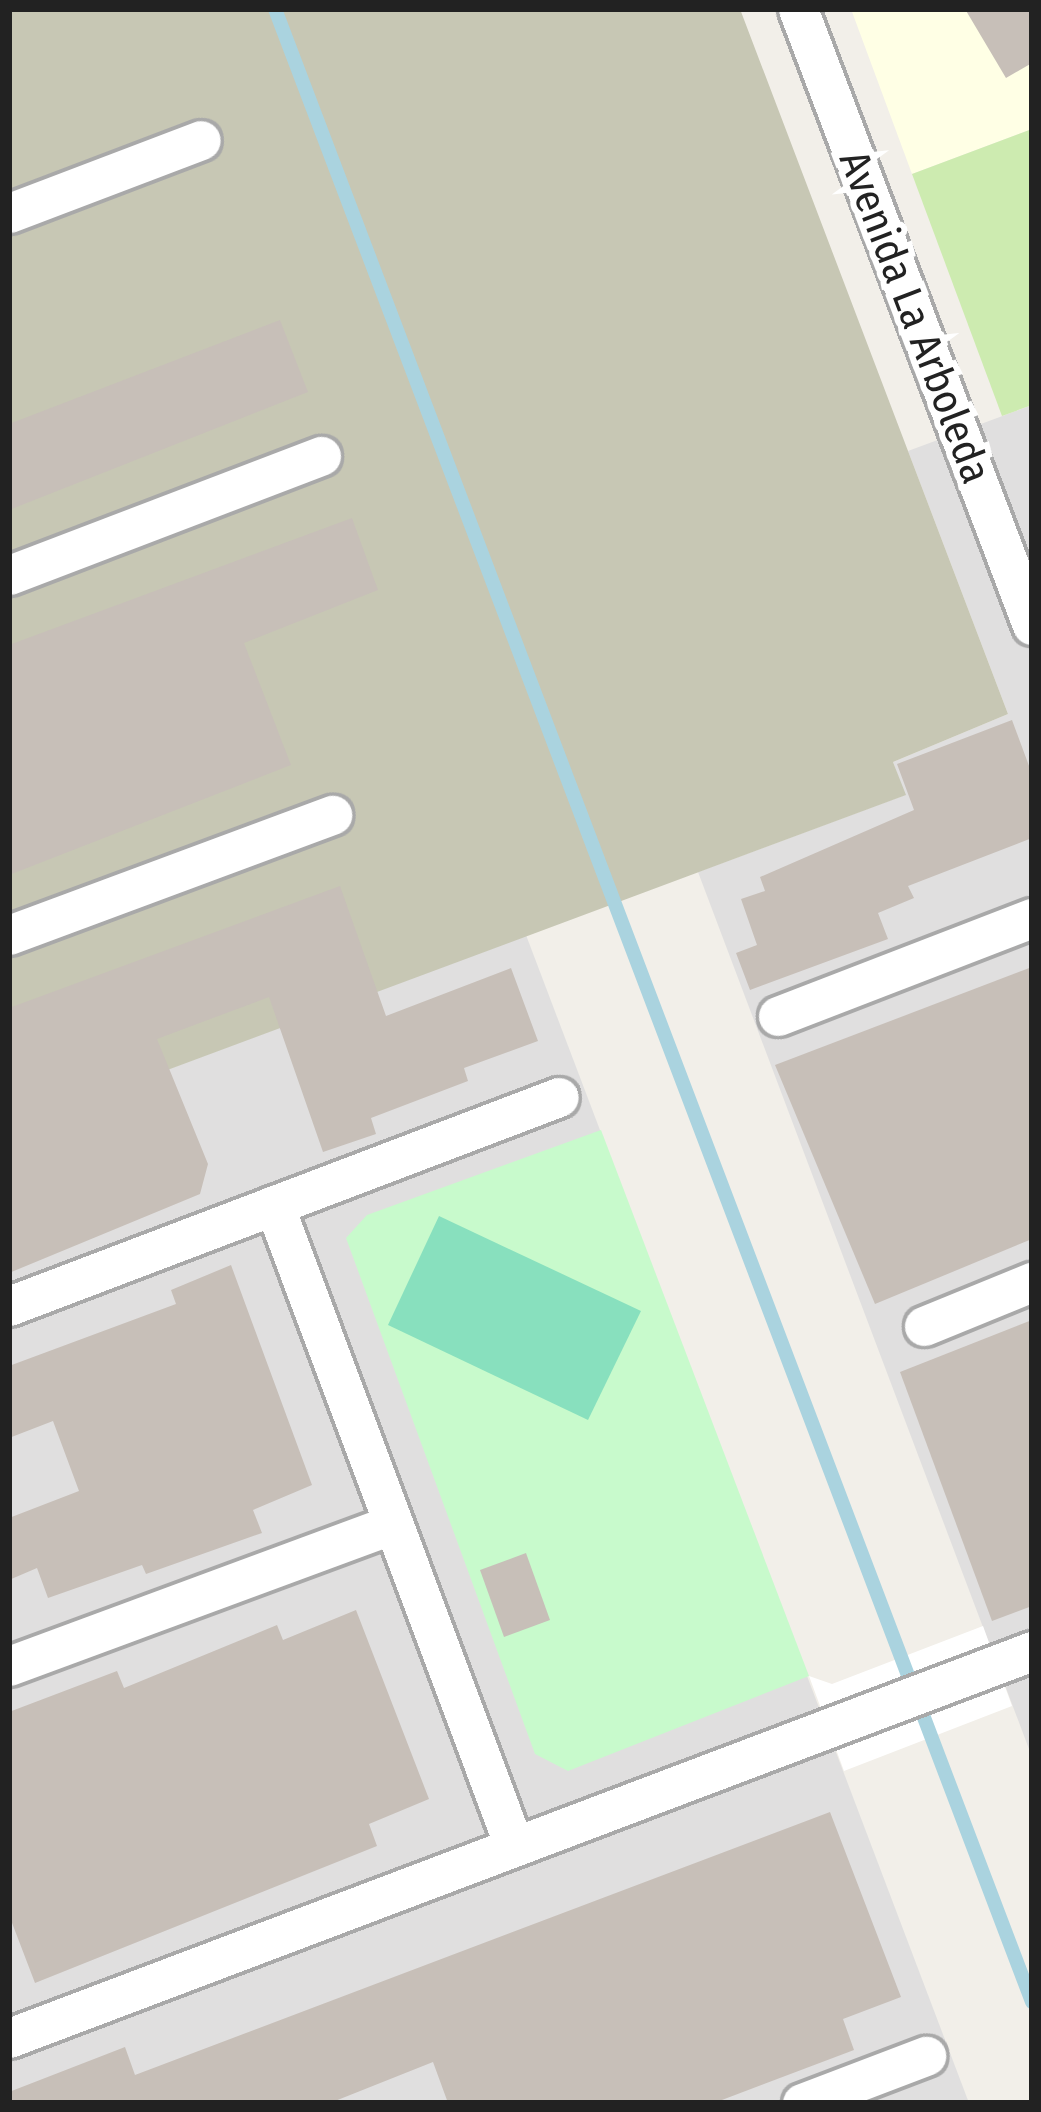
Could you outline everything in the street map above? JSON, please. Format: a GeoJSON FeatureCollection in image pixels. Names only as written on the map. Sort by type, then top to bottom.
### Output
{"type":"FeatureCollection","features":[{"type":"Feature","properties":{"kind":"street","name":"Avenida La Arboleda"},"geometry":{"type":"LineString","coordinates":[[798,9],[1028,602]]}},
{"type":"Feature","properties":{"kind":"street"},"geometry":{"type":"LineString","coordinates":[[9,213],[201,140]]}},
{"type":"Feature","properties":{"kind":"street"},"geometry":{"type":"LineString","coordinates":[[9,575],[321,456]]}},
{"type":"Feature","properties":{"kind":"street"},"geometry":{"type":"LineString","coordinates":[[9,935],[332,815]]}},
{"type":"Feature","properties":{"kind":"street"},"geometry":{"type":"LineString","coordinates":[[778,1016],[1032,918]]}},
{"type":"Feature","properties":{"kind":"street"},"geometry":{"type":"LineString","coordinates":[[9,1306],[559,1097]]}},
{"type":"Feature","properties":{"kind":"street"},"geometry":{"type":"LineString","coordinates":[[274,1205],[514,1846]]}},
{"type":"Feature","properties":{"kind":"street"},"geometry":{"type":"LineString","coordinates":[[924,1326],[1032,1282]]}},
{"type":"Feature","properties":{"kind":"street"},"geometry":{"type":"LineString","coordinates":[[9,1666],[393,1524]]}},
{"type":"Feature","properties":{"kind":"street"},"geometry":{"type":"LineString","coordinates":[[9,2038],[1014,1657]]}},
{"type":"Feature","properties":{"kind":"street"},"geometry":{"type":"LineString","coordinates":[[802,2103],[926,2056]]}},
{"type":"Feature","properties":{"kind":"shaded area"},"geometry":{"type":"Polygon","coordinates":[[[9,9],[740,9],[1008,714],[893,762],[906,795],[9,1129],[9,9]]]}},
{"type":"Feature","properties":{"kind":"shaded area"},"geometry":{"type":"Polygon","coordinates":[[[851,9],[1032,9],[1032,129],[912,174],[851,9]]]}},
{"type":"Feature","properties":{"kind":"shaded area"},"geometry":{"type":"Polygon","coordinates":[[[1032,405],[1032,1757],[698,872],[905,795],[893,762],[1008,714],[908,451],[1032,405]]]}},
{"type":"Feature","properties":{"kind":"shaded area"},"geometry":{"type":"Polygon","coordinates":[[[526,935],[969,2103],[9,2103],[9,1129],[526,935]]]}},
{"type":"Feature","properties":{"kind":"green space"},"geometry":{"type":"Polygon","coordinates":[[[1032,129],[1032,405],[1002,416],[912,174],[1032,129]]]}},
{"type":"Feature","properties":{"kind":"green space"},"geometry":{"type":"Polygon","coordinates":[[[601,1130],[809,1676],[568,1771],[535,1754],[346,1238],[367,1215],[601,1130]]]}},
{"type":"Feature","properties":{"kind":"green space"},"geometry":{"type":"Polygon","coordinates":[[[439,1216],[641,1311],[588,1420],[388,1325],[439,1216]]]}},
{"type":"Feature","properties":{"kind":"pier"},"geometry":{"type":"Polygon","coordinates":[[[983,1626],[1012,1706],[844,1771],[809,1676],[832,1684],[983,1626]]]}},
{"type":"Feature","properties":{"kind":"building"},"geometry":{"type":"Polygon","coordinates":[[[965,9],[1032,9],[1032,63],[1006,78],[965,9]]]}},
{"type":"Feature","properties":{"kind":"building"},"geometry":{"type":"Polygon","coordinates":[[[280,320],[308,392],[9,510],[9,424],[280,320]]]}},
{"type":"Feature","properties":{"kind":"building"},"geometry":{"type":"Polygon","coordinates":[[[352,518],[378,590],[244,643],[291,765],[9,875],[9,645],[352,518]]]}},
{"type":"Feature","properties":{"kind":"building"},"geometry":{"type":"Polygon","coordinates":[[[1012,720],[1032,774],[1032,838],[908,886],[914,898],[878,913],[888,939],[750,990],[736,953],[757,945],[741,899],[765,891],[760,877],[914,810],[897,764],[1012,720]]]}},
{"type":"Feature","properties":{"kind":"building"},"geometry":{"type":"Polygon","coordinates":[[[340,886],[386,1016],[511,968],[538,1041],[464,1068],[468,1081],[371,1118],[376,1134],[323,1152],[269,997],[157,1039],[208,1164],[200,1194],[9,1273],[9,1008],[340,886]]]}},
{"type":"Feature","properties":{"kind":"building"},"geometry":{"type":"Polygon","coordinates":[[[1032,967],[1032,1239],[875,1304],[775,1065],[1032,967]]]}},
{"type":"Feature","properties":{"kind":"building"},"geometry":{"type":"Polygon","coordinates":[[[231,1265],[312,1485],[253,1510],[262,1533],[146,1574],[142,1565],[48,1598],[37,1568],[9,1580],[9,1518],[79,1491],[53,1421],[9,1438],[9,1366],[176,1304],[171,1290],[231,1265]]]}},
{"type":"Feature","properties":{"kind":"building"},"geometry":{"type":"Polygon","coordinates":[[[1032,1320],[1032,1606],[992,1621],[900,1372],[1032,1320]]]}},
{"type":"Feature","properties":{"kind":"building"},"geometry":{"type":"Polygon","coordinates":[[[526,1553],[550,1620],[504,1637],[480,1570],[526,1553]]]}},
{"type":"Feature","properties":{"kind":"building"},"geometry":{"type":"Polygon","coordinates":[[[356,1610],[429,1799],[369,1824],[377,1846],[35,1983],[9,1915],[9,1712],[117,1671],[124,1688],[277,1625],[283,1640],[356,1610]]]}},
{"type":"Feature","properties":{"kind":"building"},"geometry":{"type":"Polygon","coordinates":[[[830,1812],[901,1997],[843,2019],[854,2050],[714,2103],[448,2103],[433,2062],[330,2103],[9,2103],[9,2092],[125,2047],[135,2075],[830,1812]]]}},
{"type":"Feature","properties":{"kind":"waterway"},"geometry":{"type":"LineString","coordinates":[[275,9],[1032,2002]]}}]}
